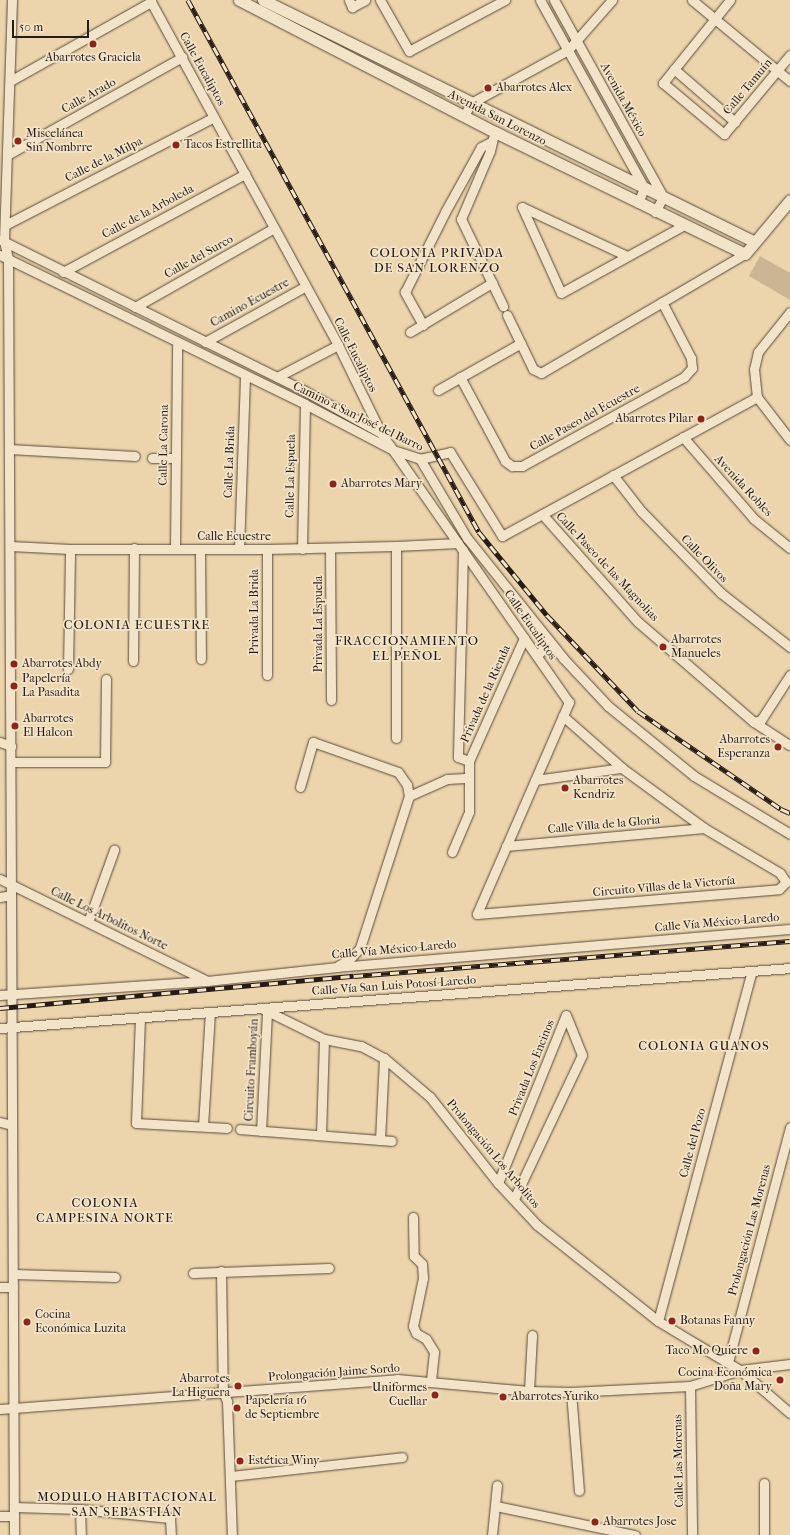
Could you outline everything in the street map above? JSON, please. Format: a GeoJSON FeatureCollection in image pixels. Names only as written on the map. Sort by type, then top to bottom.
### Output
{"type":"FeatureCollection","features":[{"type":"Feature","properties":{"kind":"street"},"geometry":{"type":"LineString","coordinates":[[12,0],[5,225],[2,240],[4,257],[4,349],[9,449],[5,458],[10,546],[14,1535]]}},
{"type":"Feature","properties":{"kind":"street","name":"Avenida San Lorenzo"},"geometry":{"type":"LineString","coordinates":[[239,0],[464,116],[493,137],[745,254]]}},
{"type":"Feature","properties":{"kind":"street"},"geometry":{"type":"LineString","coordinates":[[351,3],[365,0]]}},
{"type":"Feature","properties":{"kind":"street"},"geometry":{"type":"LineString","coordinates":[[380,0],[409,51],[505,0]]}},
{"type":"Feature","properties":{"kind":"street","name":"Avenida México"},"geometry":{"type":"LineString","coordinates":[[540,0],[644,188]]}},
{"type":"Feature","properties":{"kind":"street","name":"Avenida México"},"geometry":{"type":"LineString","coordinates":[[554,0],[663,197]]}},
{"type":"Feature","properties":{"kind":"street"},"geometry":{"type":"LineString","coordinates":[[464,116],[471,103],[568,50],[577,42],[612,0]]}},
{"type":"Feature","properties":{"kind":"street"},"geometry":{"type":"LineString","coordinates":[[692,0],[790,81]]}},
{"type":"Feature","properties":{"kind":"street"},"geometry":{"type":"LineString","coordinates":[[730,0],[674,69],[735,122]]}},
{"type":"Feature","properties":{"kind":"street"},"geometry":{"type":"LineString","coordinates":[[10,81],[150,1]]}},
{"type":"Feature","properties":{"kind":"street","name":"Calle Eucaliptos"},"geometry":{"type":"LineString","coordinates":[[150,1],[182,57],[338,345],[381,433],[569,702]]}},
{"type":"Feature","properties":{"kind":"street","name":"Avenida San Lorenzo"},"geometry":{"type":"LineString","coordinates":[[266,1],[755,242]]}},
{"type":"Feature","properties":{"kind":"street","name":"Calle Tamuín"},"geometry":{"type":"LineString","coordinates":[[674,69],[662,83],[724,134],[790,55]]}},
{"type":"Feature","properties":{"kind":"street","name":"Calle Arado"},"geometry":{"type":"LineString","coordinates":[[7,155],[182,57]]}},
{"type":"Feature","properties":{"kind":"street","name":"Calle de la Milpa"},"geometry":{"type":"LineString","coordinates":[[5,225],[214,117]]}},
{"type":"Feature","properties":{"kind":"street"},"geometry":{"type":"LineString","coordinates":[[423,325],[405,292],[445,212],[481,146],[493,137]]}},
{"type":"Feature","properties":{"kind":"street"},"geometry":{"type":"LineString","coordinates":[[461,219],[490,151],[493,137]]}},
{"type":"Feature","properties":{"kind":"street","name":"Calle de la Arboleda"},"geometry":{"type":"LineString","coordinates":[[63,272],[245,174]]}},
{"type":"Feature","properties":{"kind":"street"},"geometry":{"type":"LineString","coordinates":[[638,203],[644,188]]}},
{"type":"Feature","properties":{"kind":"street"},"geometry":{"type":"LineString","coordinates":[[655,212],[663,197]]}},
{"type":"Feature","properties":{"kind":"street"},"geometry":{"type":"LineString","coordinates":[[445,212],[461,219],[534,369],[541,372],[745,254],[790,200]]}},
{"type":"Feature","properties":{"kind":"street"},"geometry":{"type":"LineString","coordinates":[[627,256],[522,207],[561,293],[684,225]]}},
{"type":"Feature","properties":{"kind":"street","name":"Calle del Surco"},"geometry":{"type":"LineString","coordinates":[[135,307],[274,228]]}},
{"type":"Feature","properties":{"kind":"street","name":"Camino a San José del Barro"},"geometry":{"type":"LineString","coordinates":[[2,240],[63,272],[277,377],[381,433]]}},
{"type":"Feature","properties":{"kind":"street","name":"Camino a San José del Barro"},"geometry":{"type":"LineString","coordinates":[[4,257],[305,404],[393,450],[420,459],[468,538],[551,644],[608,706],[694,776],[790,834]]}},
{"type":"Feature","properties":{"kind":"street"},"geometry":{"type":"LineString","coordinates":[[410,332],[492,283]]}},
{"type":"Feature","properties":{"kind":"street","name":"Camino Ecuestre"},"geometry":{"type":"LineString","coordinates":[[205,342],[306,286]]}},
{"type":"Feature","properties":{"kind":"street","name":"Calle Paseo del Ecuestre"},"geometry":{"type":"LineString","coordinates":[[460,377],[505,462],[512,466],[522,466],[684,377],[692,368],[691,358],[662,302]]}},
{"type":"Feature","properties":{"kind":"street"},"geometry":{"type":"LineString","coordinates":[[789,436],[757,397],[754,369],[758,352],[790,312]]}},
{"type":"Feature","properties":{"kind":"street","name":"Calle La Carona"},"geometry":{"type":"LineString","coordinates":[[175,548],[177,342]]}},
{"type":"Feature","properties":{"kind":"street"},"geometry":{"type":"LineString","coordinates":[[438,390],[521,343]]}},
{"type":"Feature","properties":{"kind":"street"},"geometry":{"type":"LineString","coordinates":[[277,377],[338,345]]}},
{"type":"Feature","properties":{"kind":"street","name":"Calle La Brida"},"geometry":{"type":"LineString","coordinates":[[240,549],[245,375]]}},
{"type":"Feature","properties":{"kind":"street","name":"Calle Paseo de las Magnolias"},"geometry":{"type":"LineString","coordinates":[[420,459],[450,452],[502,536],[757,397]]}},
{"type":"Feature","properties":{"kind":"street","name":"Calle La Espuela"},"geometry":{"type":"LineString","coordinates":[[302,549],[305,404]]}},
{"type":"Feature","properties":{"kind":"street","name":"Avenida Robles"},"geometry":{"type":"LineString","coordinates":[[683,437],[754,519],[790,548]]}},
{"type":"Feature","properties":{"kind":"street"},"geometry":{"type":"LineString","coordinates":[[9,449],[134,456]]}},
{"type":"Feature","properties":{"kind":"street"},"geometry":{"type":"LineString","coordinates":[[152,458],[176,458]]}},
{"type":"Feature","properties":{"kind":"street","name":"Calle Olivos"},"geometry":{"type":"LineString","coordinates":[[613,475],[641,511],[721,593],[790,647]]}},
{"type":"Feature","properties":{"kind":"street","name":"Calle Paseo de las Magnolias"},"geometry":{"type":"LineString","coordinates":[[542,514],[638,622],[754,722],[789,746]]}},
{"type":"Feature","properties":{"kind":"street","name":"Calle Ecuestre"},"geometry":{"type":"LineString","coordinates":[[10,546],[70,549],[175,548],[200,550],[460,546]]}},
{"type":"Feature","properties":{"kind":"street"},"geometry":{"type":"LineString","coordinates":[[396,546],[396,738]]}},
{"type":"Feature","properties":{"kind":"street"},"geometry":{"type":"LineString","coordinates":[[452,852],[469,812],[469,761],[458,757],[460,546]]}},
{"type":"Feature","properties":{"kind":"street"},"geometry":{"type":"LineString","coordinates":[[133,662],[134,548]]}},
{"type":"Feature","properties":{"kind":"street","name":"Privada La Espuela"},"geometry":{"type":"LineString","coordinates":[[330,548],[331,700]]}},
{"type":"Feature","properties":{"kind":"street"},"geometry":{"type":"LineString","coordinates":[[68,669],[70,549]]}},
{"type":"Feature","properties":{"kind":"street","name":"Privada La Brida"},"geometry":{"type":"LineString","coordinates":[[266,549],[267,674]]}},
{"type":"Feature","properties":{"kind":"street"},"geometry":{"type":"LineString","coordinates":[[200,550],[201,658]]}},
{"type":"Feature","properties":{"kind":"street"},"geometry":{"type":"LineString","coordinates":[[0,572],[10,573]]}},
{"type":"Feature","properties":{"kind":"street"},"geometry":{"type":"LineString","coordinates":[[0,613],[10,614]]}},
{"type":"Feature","properties":{"kind":"street","name":"Privada de la Rienda"},"geometry":{"type":"LineString","coordinates":[[469,761],[524,638]]}},
{"type":"Feature","properties":{"kind":"street"},"geometry":{"type":"LineString","coordinates":[[537,655],[551,644]]}},
{"type":"Feature","properties":{"kind":"street"},"geometry":{"type":"LineString","coordinates":[[754,722],[761,720],[790,675]]}},
{"type":"Feature","properties":{"kind":"street"},"geometry":{"type":"LineString","coordinates":[[10,762],[105,762],[106,679]]}},
{"type":"Feature","properties":{"kind":"street","name":"Circuito Villas de la Victoría"},"geometry":{"type":"LineString","coordinates":[[563,716],[622,768],[704,828],[780,873],[786,882],[779,889],[477,914],[569,702]]}},
{"type":"Feature","properties":{"kind":"street"},"geometry":{"type":"LineString","coordinates":[[0,742],[11,746]]}},
{"type":"Feature","properties":{"kind":"street"},"geometry":{"type":"LineString","coordinates":[[300,787],[313,742],[398,772],[407,785],[409,796],[360,948],[348,960],[336,967]]}},
{"type":"Feature","properties":{"kind":"street"},"geometry":{"type":"LineString","coordinates":[[535,780],[622,768]]}},
{"type":"Feature","properties":{"kind":"street"},"geometry":{"type":"LineString","coordinates":[[409,796],[446,779],[469,778]]}},
{"type":"Feature","properties":{"kind":"street","name":"Calle Villa de la Gloria"},"geometry":{"type":"LineString","coordinates":[[506,846],[704,828]]}},
{"type":"Feature","properties":{"kind":"street"},"geometry":{"type":"LineString","coordinates":[[88,922],[114,850]]}},
{"type":"Feature","properties":{"kind":"street","name":"Calle Los Arbolitos Norte"},"geometry":{"type":"LineString","coordinates":[[0,879],[207,981]]}},
{"type":"Feature","properties":{"kind":"street"},"geometry":{"type":"LineString","coordinates":[[0,897],[11,896]]}},
{"type":"Feature","properties":{"kind":"street","name":"Calle Vía México-Laredo"},"geometry":{"type":"LineString","coordinates":[[0,995],[207,981],[336,967],[790,929]]}},
{"type":"Feature","properties":{"kind":"street","name":"Calle Vía San Luis Potosí-Laredo"},"geometry":{"type":"LineString","coordinates":[[0,1028],[210,1012],[264,1010],[790,968]]}},
{"type":"Feature","properties":{"kind":"street","name":"Calle del Pozo"},"geometry":{"type":"LineString","coordinates":[[658,1321],[752,971]]}},
{"type":"Feature","properties":{"kind":"street","name":"Prolongación Los Arbolitos"},"geometry":{"type":"LineString","coordinates":[[264,1010],[324,1039],[361,1046],[384,1058],[430,1097],[498,1183],[537,1225],[658,1321],[740,1370],[790,1413]]}},
{"type":"Feature","properties":{"kind":"street","name":"Circuito Framboyán"},"geometry":{"type":"LineString","coordinates":[[261,1131],[264,1010]]}},
{"type":"Feature","properties":{"kind":"street"},"geometry":{"type":"LineString","coordinates":[[203,1126],[210,1012]]}},
{"type":"Feature","properties":{"kind":"street","name":"Privada Los Encinos"},"geometry":{"type":"LineString","coordinates":[[498,1183],[566,1016],[582,1055],[514,1199]]}},
{"type":"Feature","properties":{"kind":"street"},"geometry":{"type":"LineString","coordinates":[[140,1018],[136,1123],[227,1128]]}},
{"type":"Feature","properties":{"kind":"street"},"geometry":{"type":"LineString","coordinates":[[321,1135],[324,1039]]}},
{"type":"Feature","properties":{"kind":"street"},"geometry":{"type":"LineString","coordinates":[[380,1140],[384,1058]]}},
{"type":"Feature","properties":{"kind":"street"},"geometry":{"type":"LineString","coordinates":[[0,1122],[12,1125]]}},
{"type":"Feature","properties":{"kind":"street","name":"Prolongación Las Morenas"},"geometry":{"type":"LineString","coordinates":[[728,1362],[790,1127]]}},
{"type":"Feature","properties":{"kind":"street","name":"Circuito Framboyán"},"geometry":{"type":"LineString","coordinates":[[240,1129],[392,1141]]}},
{"type":"Feature","properties":{"kind":"street"},"geometry":{"type":"LineString","coordinates":[[413,1217],[414,1256],[422,1264],[423,1278],[413,1326],[416,1333],[426,1338],[434,1352],[431,1382]]}},
{"type":"Feature","properties":{"kind":"street"},"geometry":{"type":"LineString","coordinates":[[193,1273],[329,1268]]}},
{"type":"Feature","properties":{"kind":"street"},"geometry":{"type":"LineString","coordinates":[[221,1271],[223,1392],[227,1401],[231,1476],[232,1535]]}},
{"type":"Feature","properties":{"kind":"street"},"geometry":{"type":"LineString","coordinates":[[13,1274],[115,1277]]}},
{"type":"Feature","properties":{"kind":"street"},"geometry":{"type":"LineString","coordinates":[[0,1286],[13,1287]]}},
{"type":"Feature","properties":{"kind":"street"},"geometry":{"type":"LineString","coordinates":[[529,1391],[532,1335]]}},
{"type":"Feature","properties":{"kind":"street","name":"Prolongación Jaime Sordo"},"geometry":{"type":"LineString","coordinates":[[0,1409],[397,1379],[529,1391],[571,1392],[690,1386],[740,1370],[790,1364]]}},
{"type":"Feature","properties":{"kind":"street","name":"Calle Las Morenas"},"geometry":{"type":"LineString","coordinates":[[690,1386],[692,1535]]}},
{"type":"Feature","properties":{"kind":"street"},"geometry":{"type":"LineString","coordinates":[[571,1392],[579,1491]]}},
{"type":"Feature","properties":{"kind":"street"},"geometry":{"type":"LineString","coordinates":[[231,1476],[402,1457]]}},
{"type":"Feature","properties":{"kind":"street"},"geometry":{"type":"LineString","coordinates":[[764,1483],[764,1535]]}},
{"type":"Feature","properties":{"kind":"street"},"geometry":{"type":"LineString","coordinates":[[492,1535],[497,1485]]}},
{"type":"Feature","properties":{"kind":"street"},"geometry":{"type":"LineString","coordinates":[[496,1506],[635,1535]]}},
{"type":"Feature","properties":{"kind":"street"},"geometry":{"type":"LineString","coordinates":[[80,1510],[80,1535]]}},
{"type":"Feature","properties":{"kind":"street"},"geometry":{"type":"LineString","coordinates":[[0,1516],[14,1512],[80,1510],[170,1518],[171,1535]]}},
{"type":"Feature","properties":{"kind":"shaded area"},"geometry":{"type":"Polygon","coordinates":[[[760,256],[790,273],[790,300],[749,276],[760,256]]]}},
{"type":"Feature","properties":{"kind":"railway"},"geometry":{"type":"LineString","coordinates":[[188,0],[479,532],[547,615],[638,711],[781,809],[790,813]]}},
{"type":"Feature","properties":{"kind":"railway"},"geometry":{"type":"LineString","coordinates":[[0,1008],[354,976],[790,941]]}},
{"type":"Feature","properties":{"kind":"place","name":"Abarrotes Graciela"},"geometry":{"type":"Point","coordinates":[93,44]}},
{"type":"Feature","properties":{"kind":"place","name":"Abarrotes Alex"},"geometry":{"type":"Point","coordinates":[488,88]}},
{"type":"Feature","properties":{"kind":"place","name":"Miscelánea Sin Nombrre"},"geometry":{"type":"Point","coordinates":[18,141]}},
{"type":"Feature","properties":{"kind":"place","name":"Tacos Estrellita"},"geometry":{"type":"Point","coordinates":[176,145]}},
{"type":"Feature","properties":{"kind":"place","name":"Abarrotes Pilar"},"geometry":{"type":"Point","coordinates":[701,419]}},
{"type":"Feature","properties":{"kind":"place","name":"Abarrotes Mary"},"geometry":{"type":"Point","coordinates":[333,484]}},
{"type":"Feature","properties":{"kind":"place","name":"Abarrotes Manueles"},"geometry":{"type":"Point","coordinates":[663,647]}},
{"type":"Feature","properties":{"kind":"place","name":"Abarrotes Abdy"},"geometry":{"type":"Point","coordinates":[14,664]}},
{"type":"Feature","properties":{"kind":"place","name":"Papelería La Pasadita"},"geometry":{"type":"Point","coordinates":[14,686]}},
{"type":"Feature","properties":{"kind":"place","name":"Abarrotes El Halcon"},"geometry":{"type":"Point","coordinates":[15,726]}},
{"type":"Feature","properties":{"kind":"place","name":"Abarrotes Esperanza"},"geometry":{"type":"Point","coordinates":[778,747]}},
{"type":"Feature","properties":{"kind":"place","name":"Abarrotes Kendriz"},"geometry":{"type":"Point","coordinates":[565,788]}},
{"type":"Feature","properties":{"kind":"place","name":"Botanas Fanny"},"geometry":{"type":"Point","coordinates":[672,1321]}},
{"type":"Feature","properties":{"kind":"place","name":"Cocina Económica Luzita"},"geometry":{"type":"Point","coordinates":[27,1322]}},
{"type":"Feature","properties":{"kind":"place","name":"Taco Mo Quiere"},"geometry":{"type":"Point","coordinates":[756,1351]}},
{"type":"Feature","properties":{"kind":"place","name":"Cocina Económica Doña Mary"},"geometry":{"type":"Point","coordinates":[780,1380]}},
{"type":"Feature","properties":{"kind":"place","name":"Abarrotes La Higuera"},"geometry":{"type":"Point","coordinates":[238,1386]}},
{"type":"Feature","properties":{"kind":"place","name":"Uniformes Cuellar"},"geometry":{"type":"Point","coordinates":[435,1395]}},
{"type":"Feature","properties":{"kind":"place","name":"Abarrotes Yuriko"},"geometry":{"type":"Point","coordinates":[503,1397]}},
{"type":"Feature","properties":{"kind":"place","name":"Papelería 16 de Septiembre"},"geometry":{"type":"Point","coordinates":[237,1408]}},
{"type":"Feature","properties":{"kind":"place","name":"Estética Winy"},"geometry":{"type":"Point","coordinates":[240,1461]}},
{"type":"Feature","properties":{"kind":"place","name":"Abarrotes Jose"},"geometry":{"type":"Point","coordinates":[595,1522]}},
{"type":"Feature","properties":{"kind":"district","name":"COLONIA PRIVADA DE SAN LORENZO"},"geometry":{"type":"Point","coordinates":[437,262]}},
{"type":"Feature","properties":{"kind":"district","name":"COLONIA ECUESTRE"},"geometry":{"type":"Point","coordinates":[137,625]}},
{"type":"Feature","properties":{"kind":"district","name":"FRACCIONAMIENTO EL PEÑOL"},"geometry":{"type":"Point","coordinates":[407,650]}},
{"type":"Feature","properties":{"kind":"district","name":"COLONIA GUANOS"},"geometry":{"type":"Point","coordinates":[704,1046]}},
{"type":"Feature","properties":{"kind":"district","name":"COLONIA CAMPESINA NORTE"},"geometry":{"type":"Point","coordinates":[105,1212]}},
{"type":"Feature","properties":{"kind":"district","name":"MODULO HABITACIONAL SAN SEBASTIÁN"},"geometry":{"type":"Point","coordinates":[127,1506]}}]}
